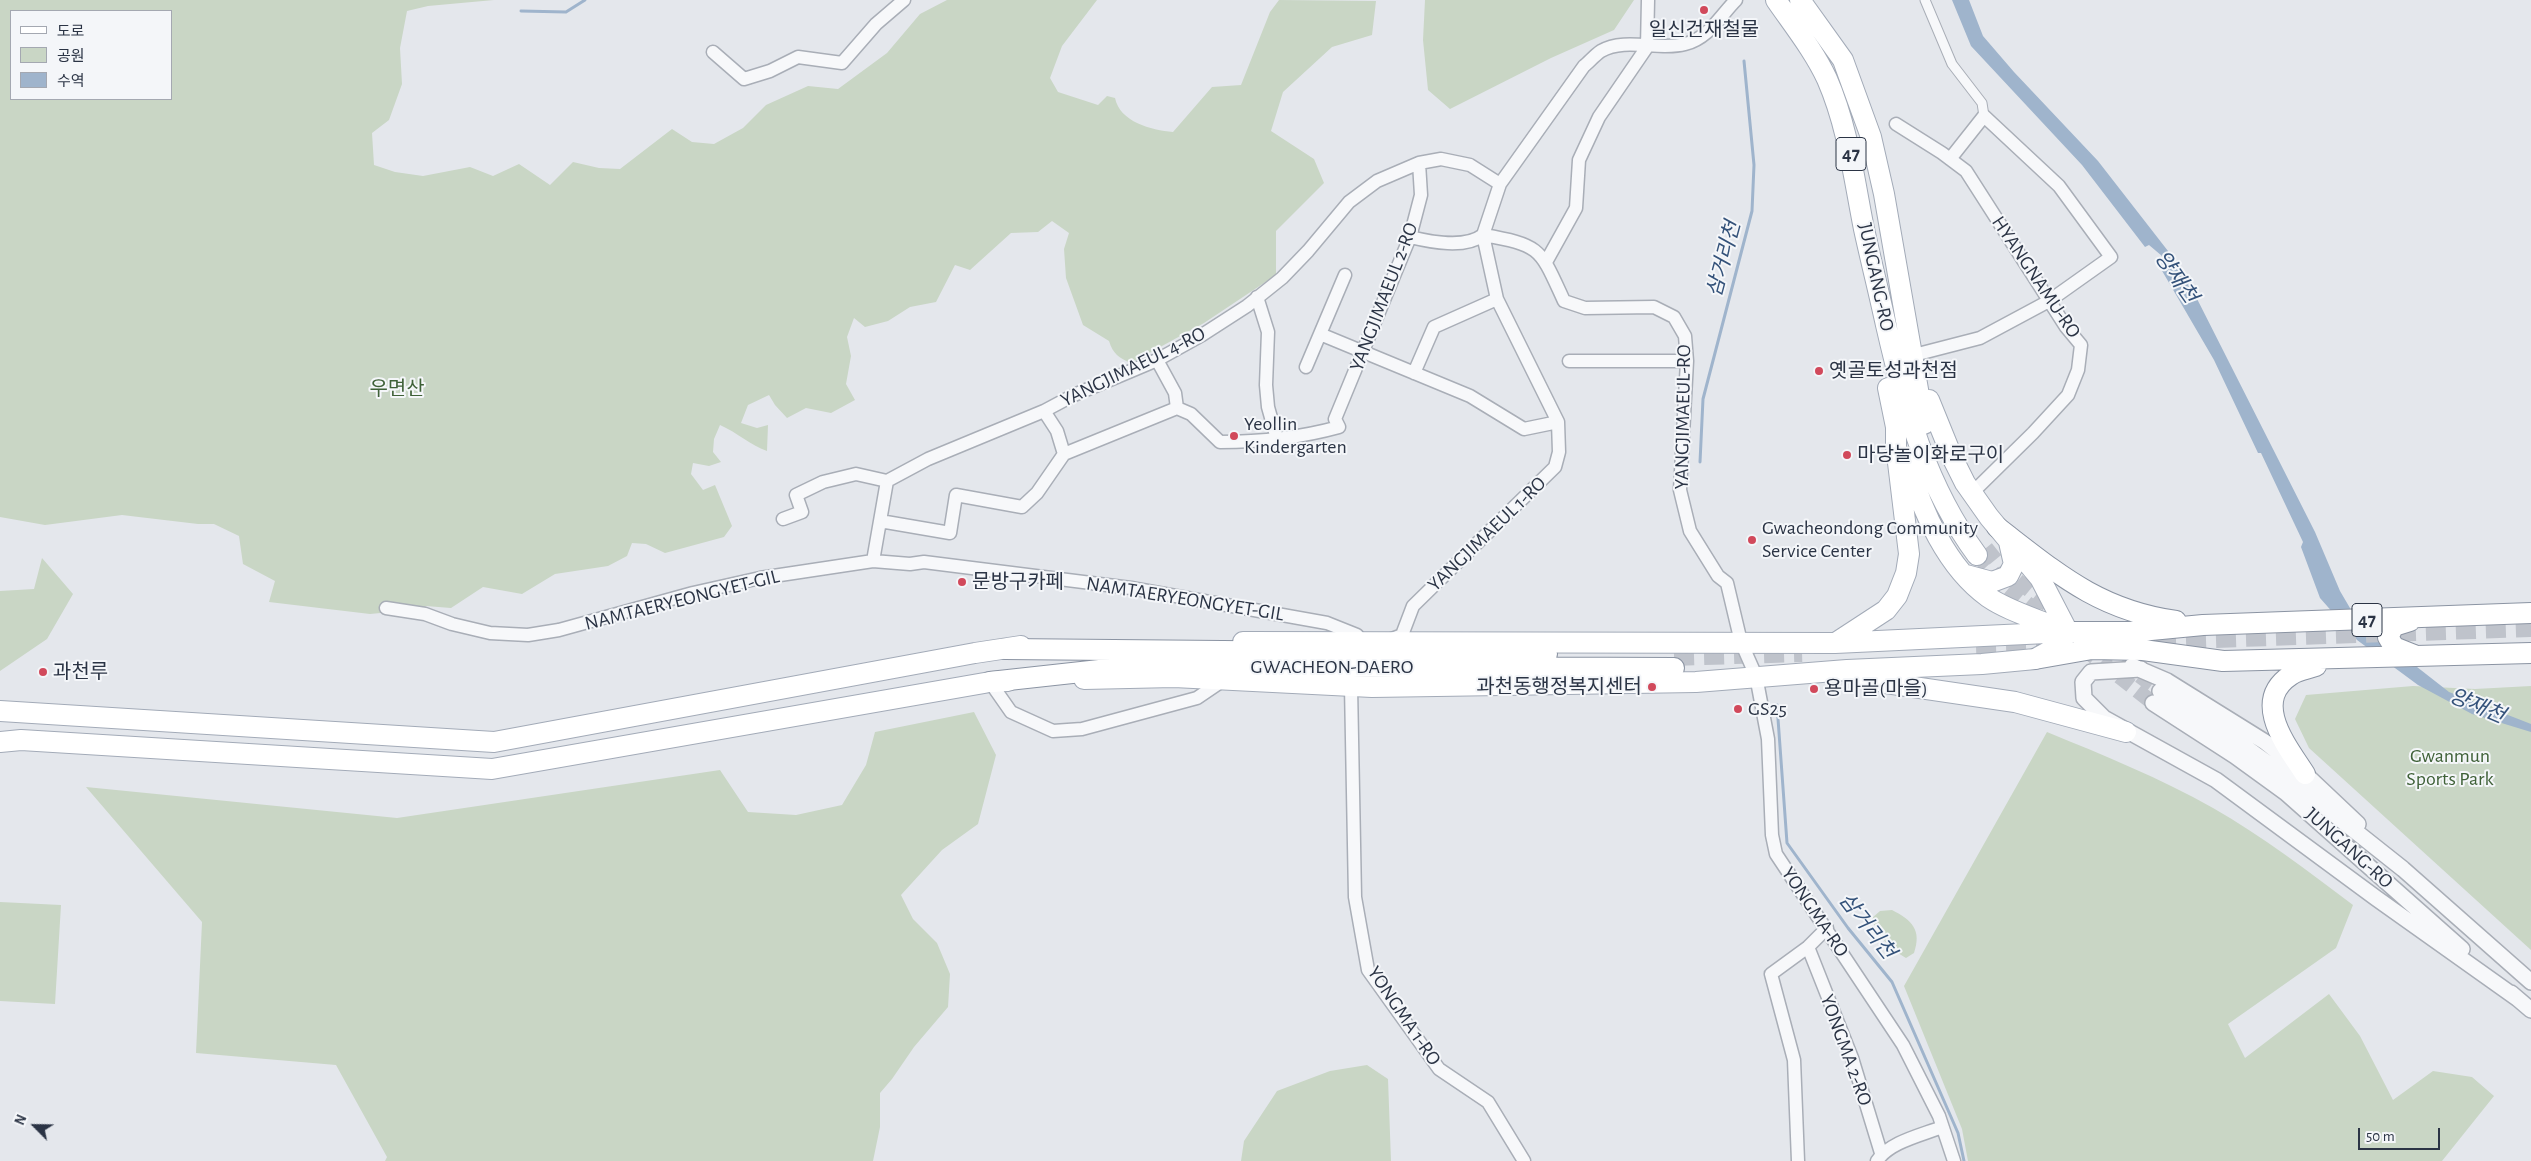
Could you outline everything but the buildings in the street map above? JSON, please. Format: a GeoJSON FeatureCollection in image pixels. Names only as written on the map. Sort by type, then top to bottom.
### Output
{"type":"FeatureCollection","features":[{"type":"Feature","properties":{"kind":"main road","name":"JUNGANG-RO"},"geometry":{"type":"LineString","coordinates":[[1776,0],[1812,52],[1827,79],[1839,111],[1851,156],[1864,230],[1898,381],[1921,454],[1947,510],[1982,551],[1954,496],[1924,426],[1884,194],[1871,137],[1843,60],[1800,0]]}},
{"type":"Feature","properties":{"kind":"main road"},"geometry":{"type":"LineString","coordinates":[[1836,643],[1886,610],[1897,596],[1904,580],[1909,554],[1896,446],[1896,427],[1887,381],[1886,324]]}},
{"type":"Feature","properties":{"kind":"main road","name":"47"},"geometry":{"type":"LineString","coordinates":[[1908,330],[1918,354],[1922,379],[1938,425],[1952,459],[1972,492],[2002,533],[2059,576],[2103,601],[2152,617],[2203,625],[2531,613]]}},
{"type":"Feature","properties":{"kind":"main road"},"geometry":{"type":"LineString","coordinates":[[1896,427],[1923,506],[1945,546],[1964,574],[1980,590],[1998,603],[2068,632],[2092,649]]}},
{"type":"Feature","properties":{"kind":"main road"},"geometry":{"type":"LineString","coordinates":[[1964,574],[1992,582],[2008,576],[2013,568],[2014,556],[2002,533]]}},
{"type":"Feature","properties":{"kind":"main road"},"geometry":{"type":"LineString","coordinates":[[2002,533],[2044,584],[2068,632]]}},
{"type":"Feature","properties":{"kind":"main road"},"geometry":{"type":"LineString","coordinates":[[2416,656],[2393,646],[2388,634],[2394,626],[2427,617]]}},
{"type":"Feature","properties":{"kind":"main road"},"geometry":{"type":"LineString","coordinates":[[0,710],[494,742],[1039,644],[1389,640],[1836,643],[2068,632],[2130,632],[2203,625]]}},
{"type":"Feature","properties":{"kind":"main road"},"geometry":{"type":"LineString","coordinates":[[2035,659],[2057,647],[2068,632]]}},
{"type":"Feature","properties":{"kind":"main road","name":"GWACHEON-DAERO"},"geometry":{"type":"LineString","coordinates":[[990,682],[1136,666],[1674,662],[1006,649]]}},
{"type":"Feature","properties":{"kind":"main road"},"geometry":{"type":"LineString","coordinates":[[0,742],[21,740],[492,769],[990,682],[1174,677],[1222,681],[1351,686],[1677,682],[1848,670],[1982,664],[2035,659],[2092,649],[2143,650],[2223,661],[2531,653]]}},
{"type":"Feature","properties":{"kind":"main road"},"geometry":{"type":"LineString","coordinates":[[2305,774],[2283,741],[2276,726],[2273,707],[2276,695],[2281,684],[2292,674],[2337,659]]}},
{"type":"Feature","properties":{"kind":"main road"},"geometry":{"type":"LineString","coordinates":[[1848,670],[1886,683],[2015,702],[2126,732]]}},
{"type":"Feature","properties":{"kind":"street"},"geometry":{"type":"LineString","coordinates":[[713,52],[744,79],[770,71],[798,57],[842,63],[876,24],[904,0]]}},
{"type":"Feature","properties":{"kind":"street"},"geometry":{"type":"LineString","coordinates":[[1546,262],[1576,208],[1579,160],[1598,117],[1647,47],[1648,0]]}},
{"type":"Feature","properties":{"kind":"street","name":"YANGJIMAEUL 1-RO"},"geometry":{"type":"LineString","coordinates":[[1389,640],[1402,635],[1413,606],[1555,467],[1559,452],[1558,422],[1497,299],[1484,235],[1500,184],[1584,66],[1602,51],[1622,45],[1647,47],[1686,44],[1714,27],[1736,0]]}},
{"type":"Feature","properties":{"kind":"street"},"geometry":{"type":"LineString","coordinates":[[1918,354],[1980,338],[2049,301],[2111,257],[2059,186],[1984,116],[1982,103],[1952,64],[1926,0]]}},
{"type":"Feature","properties":{"kind":"street"},"geometry":{"type":"LineString","coordinates":[[1950,159],[1984,116]]}},
{"type":"Feature","properties":{"kind":"street","name":"HYANGNAMU-RO"},"geometry":{"type":"LineString","coordinates":[[1896,124],[1966,171],[2049,301],[2081,345],[2078,370],[2068,395],[2033,433],[1972,492]]}},
{"type":"Feature","properties":{"kind":"street","name":"YANGJIMAEUL 4-RO"},"geometry":{"type":"LineString","coordinates":[[887,481],[928,458],[1044,411],[1074,395],[1157,360],[1202,335],[1282,278],[1308,251],[1349,202],[1377,181],[1419,163],[1441,159],[1470,165],[1500,184]]}},
{"type":"Feature","properties":{"kind":"street","name":"YANGJIMAEUL 2-RO"},"geometry":{"type":"LineString","coordinates":[[1277,439],[1310,436],[1339,427],[1336,419],[1410,238],[1421,195],[1419,163]]}},
{"type":"Feature","properties":{"kind":"street"},"geometry":{"type":"LineString","coordinates":[[1410,238],[1441,244],[1478,239],[1484,235]]}},
{"type":"Feature","properties":{"kind":"street","name":"YANGJIMAEUL-RO"},"geometry":{"type":"LineString","coordinates":[[1484,235],[1524,243],[1538,253],[1546,262],[1564,301],[1585,308],[1654,307],[1674,317],[1685,336],[1687,361],[1680,490],[1690,531],[1718,576],[1727,583],[1741,642]]}},
{"type":"Feature","properties":{"kind":"street"},"geometry":{"type":"LineString","coordinates":[[1306,367],[1345,275]]}},
{"type":"Feature","properties":{"kind":"street"},"geometry":{"type":"LineString","coordinates":[[880,521],[950,533],[956,495],[1022,507],[1037,493],[1064,454],[1177,408],[1191,414],[1220,442],[1264,442],[1277,439],[1268,407],[1266,385],[1268,332],[1257,297]]}},
{"type":"Feature","properties":{"kind":"street"},"geometry":{"type":"LineString","coordinates":[[1414,373],[1434,327],[1497,299]]}},
{"type":"Feature","properties":{"kind":"street"},"geometry":{"type":"LineString","coordinates":[[1320,334],[1470,396],[1524,429],[1558,422]]}},
{"type":"Feature","properties":{"kind":"street"},"geometry":{"type":"LineString","coordinates":[[1157,360],[1175,393],[1177,408]]}},
{"type":"Feature","properties":{"kind":"street"},"geometry":{"type":"LineString","coordinates":[[1569,361],[1687,361]]}},
{"type":"Feature","properties":{"kind":"street"},"geometry":{"type":"LineString","coordinates":[[1044,411],[1056,431],[1064,454]]}},
{"type":"Feature","properties":{"kind":"street"},"geometry":{"type":"LineString","coordinates":[[783,519],[802,512],[796,495],[823,482],[856,474],[887,481],[873,561]]}},
{"type":"Feature","properties":{"kind":"street","name":"NAMTAERYEONGYET-GIL"},"geometry":{"type":"LineString","coordinates":[[386,608],[425,614],[452,624],[490,634],[528,635],[568,628],[760,578],[873,561],[910,564],[924,562],[1131,588],[1327,623],[1357,635],[1361,641]]}},
{"type":"Feature","properties":{"kind":"street","name":"YONGMA-RO"},"geometry":{"type":"LineString","coordinates":[[1741,642],[1756,676],[1768,739],[1772,835],[1776,854],[1904,1045],[1942,1128],[1954,1161]]}},
{"type":"Feature","properties":{"kind":"street"},"geometry":{"type":"LineString","coordinates":[[2403,869],[2305,774],[2264,742],[2167,681],[2092,649],[2083,665],[2081,675],[2083,682],[2082,692],[2085,700],[2104,718],[2126,732],[2216,780],[2376,898],[2518,999]]}},
{"type":"Feature","properties":{"kind":"street"},"geometry":{"type":"LineString","coordinates":[[2083,682],[2087,675],[2094,671],[2141,669]]}},
{"type":"Feature","properties":{"kind":"street"},"geometry":{"type":"LineString","coordinates":[[990,682],[1011,712],[1053,731],[1082,729],[1197,698],[1222,681]]}},
{"type":"Feature","properties":{"kind":"street","name":"YONGMA 1-RO"},"geometry":{"type":"LineString","coordinates":[[1351,686],[1355,898],[1368,970],[1439,1069],[1488,1102],[1524,1161]]}},
{"type":"Feature","properties":{"kind":"street","name":"JUNGANG-RO"},"geometry":{"type":"LineString","coordinates":[[2531,982],[2403,869],[2256,754],[2156,697],[2286,793],[2531,1010]]}},
{"type":"Feature","properties":{"kind":"street"},"geometry":{"type":"LineString","coordinates":[[1798,1161],[1794,1060],[1771,974],[1808,947],[1827,928]]}},
{"type":"Feature","properties":{"kind":"street","name":"YONGMA 2-RO"},"geometry":{"type":"LineString","coordinates":[[1808,947],[1852,1058],[1879,1157]]}},
{"type":"Feature","properties":{"kind":"street"},"geometry":{"type":"LineString","coordinates":[[1879,1157],[1906,1141],[1942,1128]]}},
{"type":"Feature","properties":{"kind":"green space","name":"우면산"},"geometry":{"type":"Polygon","coordinates":[[[0,0],[494,0],[428,6],[407,11],[400,48],[402,84],[389,120],[372,133],[374,165],[395,172],[423,176],[470,167],[493,176],[519,164],[550,185],[573,162],[599,168],[620,169],[672,129],[692,142],[714,144],[743,128],[766,105],[808,86],[838,89],[887,53],[920,14],[947,0],[1097,0],[1062,46],[1050,78],[1058,92],[1098,105],[1107,96],[1115,98],[1123,113],[1130,119],[1146,127],[1173,132],[1212,87],[1241,85],[1270,12],[1279,0],[1376,1],[1372,35],[1332,47],[1283,92],[1271,131],[1314,159],[1324,183],[1276,231],[1276,275],[1204,323],[1131,363],[1117,355],[1109,341],[1083,325],[1066,278],[1064,249],[1069,233],[1052,221],[1038,232],[1011,233],[970,270],[955,265],[936,302],[910,307],[888,321],[865,327],[854,318],[847,337],[851,356],[846,384],[855,400],[831,413],[806,408],[787,418],[769,395],[748,405],[741,423],[757,428],[768,425],[767,451],[720,425],[714,439],[713,452],[721,462],[709,466],[693,463],[691,474],[703,490],[715,485],[732,526],[724,537],[665,553],[646,544],[632,543],[627,556],[608,566],[555,574],[522,594],[483,587],[451,608],[426,606],[413,619],[391,612],[370,614],[269,602],[275,581],[243,564],[239,536],[214,524],[198,524],[122,515],[45,525],[0,517],[0,0]]]}},
{"type":"Feature","properties":{"kind":"green space"},"geometry":{"type":"Polygon","coordinates":[[[1425,0],[1634,0],[1614,30],[1551,58],[1450,109],[1428,90],[1423,40],[1425,0]]]}},
{"type":"Feature","properties":{"kind":"green space"},"geometry":{"type":"Polygon","coordinates":[[[42,558],[73,594],[47,639],[0,671],[0,591],[34,589],[42,558]]]}},
{"type":"Feature","properties":{"kind":"green space","name":"Gwanmun Sports Park"},"geometry":{"type":"Polygon","coordinates":[[[2413,686],[2475,689],[2531,686],[2531,950],[2309,748],[2295,719],[2306,695],[2413,686]]]}},
{"type":"Feature","properties":{"kind":"green space"},"geometry":{"type":"Polygon","coordinates":[[[974,712],[996,755],[978,824],[942,850],[901,895],[913,919],[937,943],[950,974],[948,1007],[914,1047],[880,1093],[880,1127],[873,1161],[385,1161],[387,1157],[336,1065],[196,1053],[202,922],[86,787],[397,818],[720,770],[748,812],[796,815],[842,805],[866,765],[875,732],[974,712]]]}},
{"type":"Feature","properties":{"kind":"green space"},"geometry":{"type":"Polygon","coordinates":[[[2047,732],[2152,777],[2213,808],[2267,842],[2353,905],[2336,948],[2228,1024],[2245,1058],[2329,994],[2360,1036],[2393,1100],[2433,1071],[2472,1077],[2494,1096],[2442,1161],[1968,1161],[1962,1129],[1904,986],[2047,732]]]}},
{"type":"Feature","properties":{"kind":"green space"},"geometry":{"type":"Polygon","coordinates":[[[0,902],[61,905],[55,1004],[0,1001],[0,902]]]}},
{"type":"Feature","properties":{"kind":"green space"},"geometry":{"type":"Polygon","coordinates":[[[1892,910],[1910,922],[1916,932],[1917,938],[1914,953],[1906,958],[1885,941],[1877,930],[1872,918],[1880,911],[1892,910]]]}},
{"type":"Feature","properties":{"kind":"green space"},"geometry":{"type":"Polygon","coordinates":[[[1367,1065],[1388,1079],[1391,1161],[1241,1161],[1244,1141],[1277,1091],[1330,1071],[1367,1065]]]}},
{"type":"Feature","properties":{"kind":"water","name":"양재천"},"geometry":{"type":"Polygon","coordinates":[[[1952,0],[1969,0],[1983,36],[2014,72],[2098,161],[2168,251],[2189,283],[2315,532],[2340,591],[2357,620],[2449,692],[2531,724],[2531,732],[2472,714],[2418,685],[2357,640],[2320,598],[2301,547],[2303,542],[2214,360],[2161,269],[2162,256],[2149,245],[2145,247],[2082,165],[1971,46],[1952,0]]]}},
{"type":"Feature","properties":{"kind":"waterway"},"geometry":{"type":"LineString","coordinates":[[521,11],[566,12],[585,0]]}},
{"type":"Feature","properties":{"kind":"waterway","name":"삼거리천"},"geometry":{"type":"LineString","coordinates":[[1700,462],[1703,399],[1752,211],[1754,165],[1744,61]]}},
{"type":"Feature","properties":{"kind":"waterway","name":"삼거리천"},"geometry":{"type":"LineString","coordinates":[[1777,705],[1787,843],[1848,928],[1892,982],[1958,1133],[1964,1161]]}},
{"type":"Feature","properties":{"kind":"tunnel"},"geometry":{"type":"LineString","coordinates":[[1986,548],[2002,568],[2055,611]]}},
{"type":"Feature","properties":{"kind":"tunnel"},"geometry":{"type":"LineString","coordinates":[[1977,555],[2003,583],[2047,620]]}},
{"type":"Feature","properties":{"kind":"tunnel"},"geometry":{"type":"LineString","coordinates":[[2126,641],[2531,627]]}},
{"type":"Feature","properties":{"kind":"tunnel"},"geometry":{"type":"LineString","coordinates":[[1976,646],[2069,643]]}},
{"type":"Feature","properties":{"kind":"tunnel"},"geometry":{"type":"LineString","coordinates":[[2083,648],[2153,703]]}},
{"type":"Feature","properties":{"kind":"tunnel"},"geometry":{"type":"LineString","coordinates":[[2103,648],[2160,691]]}},
{"type":"Feature","properties":{"kind":"tunnel"},"geometry":{"type":"LineString","coordinates":[[1674,656],[1802,652]]}},
{"type":"Feature","properties":{"kind":"place","name":"일신건재철물"},"geometry":{"type":"Point","coordinates":[1704,10]}},
{"type":"Feature","properties":{"kind":"place","name":"옛골토성과천점"},"geometry":{"type":"Point","coordinates":[1819,371]}},
{"type":"Feature","properties":{"kind":"place","name":"Yeollin Kindergarten"},"geometry":{"type":"Point","coordinates":[1234,436]}},
{"type":"Feature","properties":{"kind":"place","name":"마당놀이화로구이"},"geometry":{"type":"Point","coordinates":[1847,455]}},
{"type":"Feature","properties":{"kind":"place","name":"Gwacheondong Community Service Center"},"geometry":{"type":"Point","coordinates":[1752,540]}},
{"type":"Feature","properties":{"kind":"place","name":"문방구카페"},"geometry":{"type":"Point","coordinates":[962,582]}},
{"type":"Feature","properties":{"kind":"place","name":"과천루"},"geometry":{"type":"Point","coordinates":[43,672]}},
{"type":"Feature","properties":{"kind":"place","name":"과천동행정복지센터"},"geometry":{"type":"Point","coordinates":[1652,687]}},
{"type":"Feature","properties":{"kind":"place","name":"용마골(마을)"},"geometry":{"type":"Point","coordinates":[1814,689]}},
{"type":"Feature","properties":{"kind":"place","name":"GS25"},"geometry":{"type":"Point","coordinates":[1738,709]}}]}
